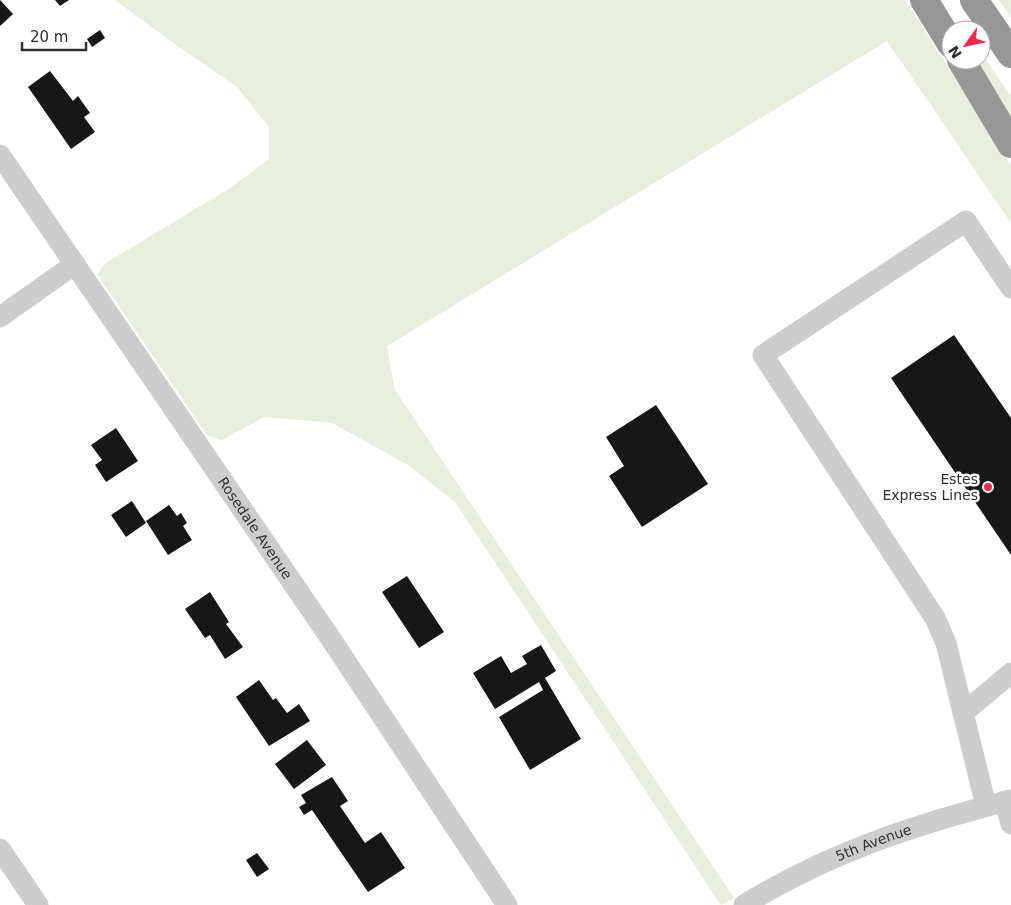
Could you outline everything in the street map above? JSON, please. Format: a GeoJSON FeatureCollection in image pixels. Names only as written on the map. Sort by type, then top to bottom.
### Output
{"type":"FeatureCollection","features":[{"type":"Feature","properties":{"kind":"highway"},"geometry":{"type":"LineString","coordinates":[[924,0],[941,28]]}},
{"type":"Feature","properties":{"kind":"highway"},"geometry":{"type":"LineString","coordinates":[[974,0],[1011,54]]}},
{"type":"Feature","properties":{"kind":"highway"},"geometry":{"type":"LineString","coordinates":[[967,70],[1011,144]]}},
{"type":"Feature","properties":{"kind":"street","name":"Rosedale Avenue"},"geometry":{"type":"LineString","coordinates":[[0,155],[331,639],[507,905]]}},
{"type":"Feature","properties":{"kind":"street"},"geometry":{"type":"LineString","coordinates":[[1011,288],[966,221],[764,355],[935,618],[946,643],[963,713],[1011,824]]}},
{"type":"Feature","properties":{"kind":"street"},"geometry":{"type":"LineString","coordinates":[[0,317],[75,264]]}},
{"type":"Feature","properties":{"kind":"street"},"geometry":{"type":"LineString","coordinates":[[963,713],[1011,673]]}},
{"type":"Feature","properties":{"kind":"street","name":"5th Avenue"},"geometry":{"type":"LineString","coordinates":[[744,905],[777,885],[862,845],[929,821],[1001,802]]}},
{"type":"Feature","properties":{"kind":"street"},"geometry":{"type":"LineString","coordinates":[[0,849],[38,905]]}},
{"type":"Feature","properties":{"kind":"green space"},"geometry":{"type":"Polygon","coordinates":[[[115,0],[905,0],[941,56],[941,70],[950,70],[1011,165],[1011,223],[887,41],[387,346],[395,390],[734,898],[721,905],[455,502],[408,465],[332,423],[264,417],[222,440],[207,435],[97,274],[106,263],[230,188],[269,159],[269,127],[237,87],[115,0]]]}},
{"type":"Feature","properties":{"kind":"green space"},"geometry":{"type":"Polygon","coordinates":[[[999,0],[1011,0],[1011,18],[999,0]]]}},
{"type":"Feature","properties":{"kind":"green space"},"geometry":{"type":"Polygon","coordinates":[[[991,67],[1011,96],[1011,120],[982,70],[991,70],[991,67]]]}},
{"type":"Feature","properties":{"kind":"building"},"geometry":{"type":"Polygon","coordinates":[[[0,0],[13,14],[0,26],[0,0]]]}},
{"type":"Feature","properties":{"kind":"building"},"geometry":{"type":"Polygon","coordinates":[[[55,0],[69,0],[60,6],[55,0]]]}},
{"type":"Feature","properties":{"kind":"building"},"geometry":{"type":"Polygon","coordinates":[[[100,30],[105,38],[92,47],[87,39],[100,30]]]}},
{"type":"Feature","properties":{"kind":"building"},"geometry":{"type":"Polygon","coordinates":[[[50,71],[73,101],[78,96],[90,113],[84,117],[95,132],[71,149],[28,87],[50,71]]]}},
{"type":"Feature","properties":{"kind":"building","name":"Estes Express Lines"},"geometry":{"type":"Polygon","coordinates":[[[954,335],[1011,418],[1011,555],[891,378],[954,335]]]}},
{"type":"Feature","properties":{"kind":"building"},"geometry":{"type":"Polygon","coordinates":[[[656,405],[708,484],[642,527],[609,476],[624,466],[606,437],[656,405]]]}},
{"type":"Feature","properties":{"kind":"building"},"geometry":{"type":"Polygon","coordinates":[[[116,428],[138,461],[106,482],[95,465],[102,460],[91,445],[116,428]]]}},
{"type":"Feature","properties":{"kind":"building"},"geometry":{"type":"Polygon","coordinates":[[[132,501],[146,523],[126,537],[111,515],[132,501]]]}},
{"type":"Feature","properties":{"kind":"building"},"geometry":{"type":"Polygon","coordinates":[[[169,505],[177,516],[181,513],[187,523],[183,526],[192,540],[168,555],[146,521],[169,505]]]}},
{"type":"Feature","properties":{"kind":"building"},"geometry":{"type":"Polygon","coordinates":[[[407,576],[444,632],[419,648],[382,592],[407,576]]]}},
{"type":"Feature","properties":{"kind":"building"},"geometry":{"type":"Polygon","coordinates":[[[210,592],[229,622],[226,624],[243,647],[225,659],[210,635],[205,638],[185,609],[210,592]]]}},
{"type":"Feature","properties":{"kind":"building"},"geometry":{"type":"Polygon","coordinates":[[[541,645],[556,671],[545,678],[581,739],[530,770],[499,717],[543,690],[539,682],[495,709],[473,673],[501,656],[511,673],[527,664],[522,656],[541,645]]]}},
{"type":"Feature","properties":{"kind":"building"},"geometry":{"type":"Polygon","coordinates":[[[259,680],[273,700],[276,698],[287,713],[299,704],[310,721],[269,746],[236,697],[259,680]]]}},
{"type":"Feature","properties":{"kind":"building"},"geometry":{"type":"Polygon","coordinates":[[[307,740],[326,765],[294,789],[275,764],[307,740]]]}},
{"type":"Feature","properties":{"kind":"building"},"geometry":{"type":"Polygon","coordinates":[[[332,777],[348,801],[340,806],[365,843],[381,832],[405,868],[368,892],[312,810],[304,815],[299,807],[306,803],[301,795],[332,777]]]}},
{"type":"Feature","properties":{"kind":"building"},"geometry":{"type":"Polygon","coordinates":[[[257,853],[269,869],[257,877],[246,860],[257,853]]]}},
{"type":"Feature","properties":{"kind":"place","name":"Estes Express Lines"},"geometry":{"type":"Point","coordinates":[988,487]}}]}
